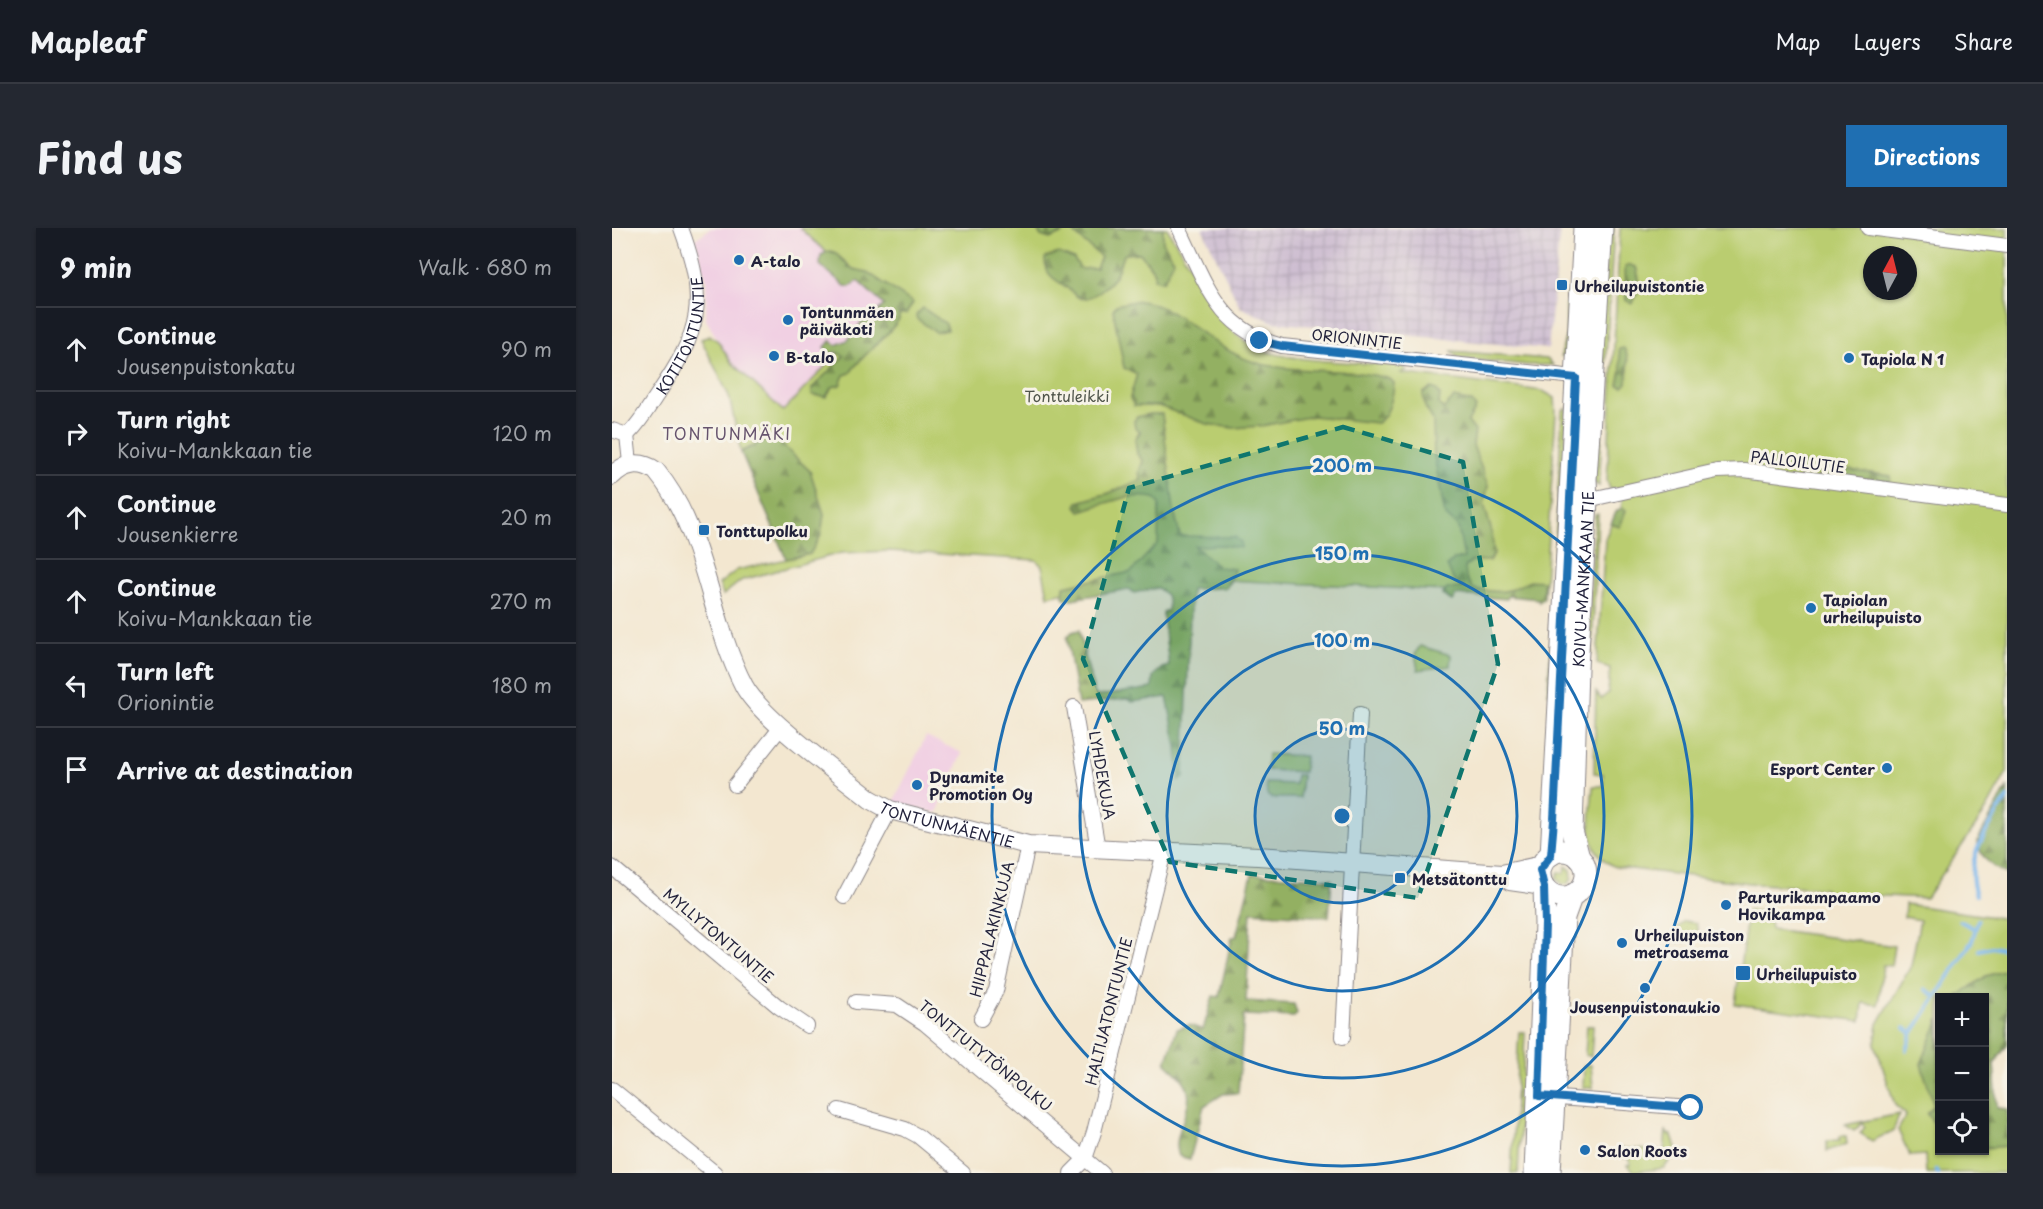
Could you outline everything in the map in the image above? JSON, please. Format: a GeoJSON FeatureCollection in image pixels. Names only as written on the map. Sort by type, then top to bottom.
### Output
{"type":"FeatureCollection","features":[{"type":"Feature","properties":{"kind":"main road","name":"KOIVU-MANKKAAN TIE"},"geometry":{"type":"LineString","coordinates":[[1578,858],[1572,831],[1577,668],[1587,500],[1584,228]]}},
{"type":"Feature","properties":{"kind":"main road","name":"KOIVU-MANKKAAN TIE"},"geometry":{"type":"LineString","coordinates":[[1550,1173],[1546,1097],[1545,873],[1584,378],[1602,228]]}},
{"type":"Feature","properties":{"kind":"main road"},"geometry":{"type":"LineString","coordinates":[[1565,851],[1578,858],[1586,875],[1582,886],[1572,895],[1557,896],[1545,873],[1565,851]]}},
{"type":"Feature","properties":{"kind":"main road","name":"KOIVU-MANKKAAN TIE"},"geometry":{"type":"LineString","coordinates":[[1534,1173],[1546,1097],[1564,917],[1572,895]]}},
{"type":"Feature","properties":{"kind":"street","name":"KOTITONTUNTIE"},"geometry":{"type":"LineString","coordinates":[[627,435],[668,378],[695,326],[699,296],[693,261],[681,228]]}},
{"type":"Feature","properties":{"kind":"street","name":"ORIONINTIE"},"geometry":{"type":"LineString","coordinates":[[1179,228],[1218,305],[1239,328],[1260,341],[1282,346],[1584,378]]}},
{"type":"Feature","properties":{"kind":"street"},"geometry":{"type":"LineString","coordinates":[[1868,228],[2007,246]]}},
{"type":"Feature","properties":{"kind":"street"},"geometry":{"type":"LineString","coordinates":[[612,430],[627,435],[630,463],[619,468],[612,476]]}},
{"type":"Feature","properties":{"kind":"street","name":"TONTUNMÄENTIE"},"geometry":{"type":"LineString","coordinates":[[630,463],[656,471],[678,502],[745,686],[762,709],[870,799],[890,810],[1028,845],[1350,862],[1502,874],[1545,873]]}},
{"type":"Feature","properties":{"kind":"street","name":"PALLOILUTIE"},"geometry":{"type":"LineString","coordinates":[[1587,500],[1717,471],[1769,472],[2007,505]]}},
{"type":"Feature","properties":{"kind":"street","name":"LYHDEKUJA"},"geometry":{"type":"LineString","coordinates":[[1074,708],[1098,849]]}},
{"type":"Feature","properties":{"kind":"street"},"geometry":{"type":"LineString","coordinates":[[1343,1037],[1350,862],[1360,714]]}},
{"type":"Feature","properties":{"kind":"street"},"geometry":{"type":"LineString","coordinates":[[735,785],[782,726]]}},
{"type":"Feature","properties":{"kind":"street"},"geometry":{"type":"LineString","coordinates":[[844,897],[890,810]]}},
{"type":"Feature","properties":{"kind":"street","name":"HIIPPALAKINKUJA"},"geometry":{"type":"LineString","coordinates":[[981,1018],[996,991],[1028,845]]}},
{"type":"Feature","properties":{"kind":"street","name":"HALTIJATONTUNTIE"},"geometry":{"type":"LineString","coordinates":[[1071,1173],[1085,1159],[1094,1132],[1164,852]]}},
{"type":"Feature","properties":{"kind":"street","name":"MYLLYTONTUNTIE"},"geometry":{"type":"LineString","coordinates":[[612,867],[779,1007],[807,1026]]}},
{"type":"Feature","properties":{"kind":"street","name":"TONTTUTYTÖNPOLKU"},"geometry":{"type":"LineString","coordinates":[[856,1002],[897,1005],[924,1023],[1102,1173]]}},
{"type":"Feature","properties":{"kind":"street"},"geometry":{"type":"LineString","coordinates":[[612,1089],[715,1173]]}},
{"type":"Feature","properties":{"kind":"street"},"geometry":{"type":"LineString","coordinates":[[1546,1097],[1691,1108]]}},
{"type":"Feature","properties":{"kind":"street"},"geometry":{"type":"LineString","coordinates":[[838,1110],[905,1129],[918,1136],[963,1173]]}},
{"type":"Feature","properties":{"kind":"highlighted area"},"geometry":{"type":"Polygon","coordinates":[[[1343,427],[1463,462],[1498,664],[1418,898],[1170,862],[1083,659],[1129,488],[1343,427]]]}},
{"type":"Feature","properties":{"kind":"shaded area","name":"Tontunmäen päiväkoti"},"geometry":{"type":"Polygon","coordinates":[[[711,228],[800,228],[884,305],[783,411],[731,362],[706,320],[706,279],[695,239],[711,228]]]}},
{"type":"Feature","properties":{"kind":"shaded area"},"geometry":{"type":"Polygon","coordinates":[[[1202,228],[1560,228],[1548,349],[1273,322],[1240,307],[1202,228]]]}},
{"type":"Feature","properties":{"kind":"shaded area"},"geometry":{"type":"Polygon","coordinates":[[[926,736],[962,753],[937,813],[893,803],[926,736]]]}},
{"type":"Feature","properties":{"kind":"green space","name":"Tonttuleikki"},"geometry":{"type":"Polygon","coordinates":[[[800,228],[1167,228],[1225,324],[1249,344],[1259,349],[1290,357],[1404,366],[1407,371],[1400,373],[1543,391],[1555,398],[1556,413],[1544,598],[1190,578],[1165,568],[1048,596],[1042,566],[1036,560],[890,551],[841,553],[742,580],[723,595],[719,584],[737,570],[810,554],[773,436],[741,452],[729,396],[701,339],[710,336],[718,341],[731,362],[783,411],[884,305],[800,228]]]}},
{"type":"Feature","properties":{"kind":"green space"},"geometry":{"type":"Polygon","coordinates":[[[1036,228],[1064,228],[1063,233],[1050,239],[1041,236],[1036,228]]]}},
{"type":"Feature","properties":{"kind":"green space"},"geometry":{"type":"Polygon","coordinates":[[[1074,228],[1163,228],[1163,242],[1174,260],[1164,280],[1160,281],[1154,278],[1155,273],[1140,253],[1125,254],[1115,276],[1109,283],[1094,295],[1084,299],[1080,298],[1051,276],[1045,263],[1045,258],[1059,253],[1074,259],[1081,269],[1096,268],[1101,257],[1075,234],[1074,228]]]}},
{"type":"Feature","properties":{"kind":"green space"},"geometry":{"type":"Polygon","coordinates":[[[1609,228],[1614,228],[1603,404],[1594,403],[1609,228]]]}},
{"type":"Feature","properties":{"kind":"green space","name":"Tapiolan urheilupuisto"},"geometry":{"type":"Polygon","coordinates":[[[1620,228],[2007,228],[2007,772],[1985,812],[1926,898],[1825,893],[1825,888],[1758,884],[1615,867],[1597,852],[1590,832],[1593,786],[1603,786],[1603,774],[1594,773],[1596,692],[1601,699],[1608,693],[1610,668],[1597,664],[1605,539],[1611,524],[1620,526],[1623,489],[1610,489],[1607,481],[1620,228]],[[1626,267],[1626,300],[1637,294],[1639,279],[1636,267],[1626,267]]]}},
{"type":"Feature","properties":{"kind":"green space"},"geometry":{"type":"Polygon","coordinates":[[[829,251],[834,252],[853,269],[867,272],[913,303],[906,314],[899,314],[894,327],[850,373],[844,375],[840,385],[832,387],[826,397],[812,395],[812,388],[844,356],[836,352],[829,354],[825,347],[831,340],[836,345],[848,340],[862,322],[869,321],[884,305],[858,281],[850,287],[845,286],[820,265],[821,255],[829,251]]]}},
{"type":"Feature","properties":{"kind":"green space"},"geometry":{"type":"Polygon","coordinates":[[[1630,265],[1636,267],[1639,282],[1637,295],[1632,304],[1626,300],[1625,267],[1630,265]]]}},
{"type":"Feature","properties":{"kind":"green space"},"geometry":{"type":"Polygon","coordinates":[[[1566,293],[1572,293],[1567,357],[1561,356],[1566,334],[1566,293]]]}},
{"type":"Feature","properties":{"kind":"green space"},"geometry":{"type":"Polygon","coordinates":[[[1135,301],[1150,303],[1165,309],[1227,350],[1261,364],[1293,369],[1358,373],[1390,379],[1394,383],[1385,416],[1377,423],[1313,416],[1261,426],[1233,428],[1207,424],[1159,406],[1134,406],[1130,398],[1137,374],[1124,368],[1113,310],[1116,305],[1135,301]]]}},
{"type":"Feature","properties":{"kind":"green space"},"geometry":{"type":"Polygon","coordinates":[[[923,308],[946,324],[948,330],[936,332],[917,319],[916,315],[923,308]]]}},
{"type":"Feature","properties":{"kind":"green space"},"geometry":{"type":"Polygon","coordinates":[[[1624,348],[1628,370],[1627,383],[1623,387],[1618,385],[1621,371],[1619,349],[1624,348]]]}},
{"type":"Feature","properties":{"kind":"green space"},"geometry":{"type":"Polygon","coordinates":[[[1452,351],[1547,359],[1553,365],[1528,365],[1458,358],[1452,351]]]}},
{"type":"Feature","properties":{"kind":"green space"},"geometry":{"type":"Polygon","coordinates":[[[1432,388],[1440,395],[1439,404],[1443,409],[1454,398],[1472,402],[1476,408],[1468,422],[1475,431],[1473,445],[1488,486],[1484,504],[1491,529],[1494,553],[1490,561],[1472,561],[1465,567],[1466,578],[1473,589],[1498,591],[1508,590],[1530,581],[1543,581],[1544,598],[1539,602],[1539,599],[1508,596],[1507,599],[1456,595],[1452,601],[1442,595],[1447,589],[1463,588],[1453,579],[1447,566],[1454,559],[1464,558],[1458,527],[1445,515],[1434,455],[1433,420],[1425,407],[1423,393],[1432,388]]]}},
{"type":"Feature","properties":{"kind":"green space"},"geometry":{"type":"Polygon","coordinates":[[[1567,408],[1555,694],[1548,693],[1562,411],[1567,408]]]}},
{"type":"Feature","properties":{"kind":"green space"},"geometry":{"type":"Polygon","coordinates":[[[1599,411],[1603,418],[1599,486],[1594,483],[1599,411]]]}},
{"type":"Feature","properties":{"kind":"green space"},"geometry":{"type":"Polygon","coordinates":[[[1162,414],[1174,510],[1180,536],[1235,537],[1241,542],[1241,548],[1221,545],[1195,546],[1219,567],[1234,569],[1230,582],[1225,588],[1191,589],[1184,777],[1179,781],[1177,747],[1167,697],[1132,702],[1127,699],[1078,704],[1067,638],[1072,632],[1079,630],[1094,692],[1097,696],[1152,688],[1153,676],[1162,668],[1169,666],[1163,617],[1163,612],[1168,610],[1168,600],[1165,594],[1157,588],[1134,593],[1129,589],[1067,600],[1063,597],[1064,586],[1131,572],[1158,543],[1159,504],[1155,498],[1126,498],[1080,511],[1076,506],[1078,502],[1141,480],[1139,472],[1143,461],[1137,454],[1135,439],[1140,432],[1135,428],[1134,421],[1137,417],[1162,414]]]}},
{"type":"Feature","properties":{"kind":"green space"},"geometry":{"type":"Polygon","coordinates":[[[773,436],[810,471],[824,514],[821,535],[810,554],[786,559],[741,452],[773,436]]]}},
{"type":"Feature","properties":{"kind":"green space"},"geometry":{"type":"Polygon","coordinates":[[[1772,459],[1891,476],[1890,483],[1773,468],[1772,459]]]}},
{"type":"Feature","properties":{"kind":"green space"},"geometry":{"type":"Polygon","coordinates":[[[1621,508],[1626,510],[1620,527],[1611,524],[1616,512],[1621,508]]]}},
{"type":"Feature","properties":{"kind":"green space"},"geometry":{"type":"Polygon","coordinates":[[[1598,514],[1592,654],[1587,654],[1595,515],[1598,514]]]}},
{"type":"Feature","properties":{"kind":"green space"},"geometry":{"type":"Polygon","coordinates":[[[1420,646],[1451,655],[1450,666],[1418,670],[1415,654],[1420,646]]]}},
{"type":"Feature","properties":{"kind":"green space"},"geometry":{"type":"Polygon","coordinates":[[[1268,754],[1305,756],[1304,772],[1267,770],[1268,754]]]}},
{"type":"Feature","properties":{"kind":"green space"},"geometry":{"type":"Polygon","coordinates":[[[1296,775],[1302,775],[1300,798],[1271,798],[1267,795],[1266,783],[1295,784],[1296,775]]]}},
{"type":"Feature","properties":{"kind":"green space"},"geometry":{"type":"Polygon","coordinates":[[[2007,788],[2007,874],[1988,862],[1977,842],[2007,788]]]}},
{"type":"Feature","properties":{"kind":"green space"},"geometry":{"type":"Polygon","coordinates":[[[1566,866],[1571,870],[1572,878],[1569,883],[1563,885],[1556,878],[1559,872],[1565,873],[1566,866]]]}},
{"type":"Feature","properties":{"kind":"green space"},"geometry":{"type":"Polygon","coordinates":[[[1252,874],[1332,879],[1329,917],[1251,912],[1246,1001],[1294,1004],[1297,1013],[1294,1017],[1244,1015],[1238,1093],[1223,1094],[1204,1106],[1190,1159],[1179,1156],[1177,1147],[1189,1098],[1188,1089],[1166,1063],[1177,1029],[1190,1025],[1203,1030],[1213,996],[1219,997],[1232,937],[1236,937],[1252,874]]]}},
{"type":"Feature","properties":{"kind":"green space"},"geometry":{"type":"Polygon","coordinates":[[[1905,904],[2007,919],[2007,1045],[1994,1064],[1997,1108],[2007,1109],[2007,1173],[1926,1173],[1925,1155],[1910,1156],[1898,1130],[1906,1115],[1895,1105],[1875,1044],[1878,1024],[1911,966],[1920,920],[1904,917],[1905,904]]]}},
{"type":"Feature","properties":{"kind":"green space"},"geometry":{"type":"Polygon","coordinates":[[[1748,910],[1769,913],[1771,929],[1894,946],[1891,966],[1883,965],[1878,1005],[1863,1003],[1861,1021],[1735,1004],[1748,910]]]}},
{"type":"Feature","properties":{"kind":"green space"},"geometry":{"type":"Polygon","coordinates":[[[1684,921],[1696,923],[1698,932],[1689,941],[1677,942],[1674,932],[1684,921]]]}},
{"type":"Feature","properties":{"kind":"green space"},"geometry":{"type":"Polygon","coordinates":[[[2007,970],[2007,1045],[1994,1064],[1997,1108],[2007,1109],[2007,1146],[1989,1148],[1989,993],[1962,993],[1986,976],[2007,970]]]}},
{"type":"Feature","properties":{"kind":"green space"},"geometry":{"type":"Polygon","coordinates":[[[1587,1026],[1593,1026],[1591,1056],[1585,1055],[1587,1026]]]}},
{"type":"Feature","properties":{"kind":"green space"},"geometry":{"type":"Polygon","coordinates":[[[1935,1029],[1935,1124],[1927,1114],[1934,1105],[1921,1064],[1935,1029]]]}},
{"type":"Feature","properties":{"kind":"green space"},"geometry":{"type":"Polygon","coordinates":[[[1519,1032],[1525,1032],[1518,1173],[1511,1173],[1519,1032]]]}},
{"type":"Feature","properties":{"kind":"green space"},"geometry":{"type":"Polygon","coordinates":[[[1584,1065],[1591,1065],[1593,1088],[1583,1088],[1584,1065]]]}},
{"type":"Feature","properties":{"kind":"green space"},"geometry":{"type":"Polygon","coordinates":[[[1900,1114],[1893,1131],[1872,1141],[1860,1133],[1865,1127],[1862,1123],[1854,1131],[1845,1125],[1900,1114]]]}},
{"type":"Feature","properties":{"kind":"green space"},"geometry":{"type":"Polygon","coordinates":[[[1666,1130],[1667,1134],[1672,1135],[1677,1151],[1664,1168],[1635,1172],[1627,1165],[1631,1164],[1628,1158],[1618,1157],[1620,1148],[1664,1151],[1666,1130]]]}},
{"type":"Feature","properties":{"kind":"green space"},"geometry":{"type":"Polygon","coordinates":[[[1840,1136],[1846,1136],[1847,1144],[1827,1151],[1827,1141],[1840,1140],[1840,1136]]]}},
{"type":"Feature","properties":{"kind":"waterway"},"geometry":{"type":"LineString","coordinates":[[1976,895],[1973,881],[1975,856],[1985,833],[2007,798]]}},
{"type":"Feature","properties":{"kind":"waterway"},"geometry":{"type":"LineString","coordinates":[[1907,1050],[1912,1034],[1972,941],[1978,920]]}},
{"type":"Feature","properties":{"kind":"waterway"},"geometry":{"type":"LineString","coordinates":[[1960,921],[1975,929]]}},
{"type":"Feature","properties":{"kind":"waterway"},"geometry":{"type":"LineString","coordinates":[[1979,950],[1992,947],[2007,950]]}},
{"type":"Feature","properties":{"kind":"waterway"},"geometry":{"type":"LineString","coordinates":[[1925,989],[1935,996]]}},
{"type":"Feature","properties":{"kind":"waterway"},"geometry":{"type":"LineString","coordinates":[[1905,1028],[1912,1034]]}},
{"type":"Feature","properties":{"kind":"place","name":"A-talo"},"geometry":{"type":"Point","coordinates":[739,260]}},
{"type":"Feature","properties":{"kind":"place","name":"Urheilupuistontie"},"geometry":{"type":"Point","coordinates":[1562,285]}},
{"type":"Feature","properties":{"kind":"place","name":"Tontunmäen päiväkoti"},"geometry":{"type":"Point","coordinates":[788,320]}},
{"type":"Feature","properties":{"kind":"place","name":"B-talo"},"geometry":{"type":"Point","coordinates":[774,356]}},
{"type":"Feature","properties":{"kind":"place","name":"Tapiola N 1"},"geometry":{"type":"Point","coordinates":[1849,358]}},
{"type":"Feature","properties":{"kind":"place","name":"Tonttupolku"},"geometry":{"type":"Point","coordinates":[704,530]}},
{"type":"Feature","properties":{"kind":"place","name":"Tapiolan urheilupuisto"},"geometry":{"type":"Point","coordinates":[1811,608]}},
{"type":"Feature","properties":{"kind":"place","name":"Esport Center"},"geometry":{"type":"Point","coordinates":[1887,768]}},
{"type":"Feature","properties":{"kind":"place","name":"Dynamite Promotion Oy"},"geometry":{"type":"Point","coordinates":[917,785]}},
{"type":"Feature","properties":{"kind":"place","name":"Metsätonttu"},"geometry":{"type":"Point","coordinates":[1400,878]}},
{"type":"Feature","properties":{"kind":"place","name":"Parturikampaamo Hovikampa"},"geometry":{"type":"Point","coordinates":[1726,905]}},
{"type":"Feature","properties":{"kind":"place","name":"Urheilupuiston metroasema"},"geometry":{"type":"Point","coordinates":[1622,943]}},
{"type":"Feature","properties":{"kind":"place","name":"Urheilupuisto"},"geometry":{"type":"Point","coordinates":[1743,973]}},
{"type":"Feature","properties":{"kind":"place","name":"Jousenpuistonaukio"},"geometry":{"type":"Point","coordinates":[1645,988]}},
{"type":"Feature","properties":{"kind":"place","name":"Salon Roots"},"geometry":{"type":"Point","coordinates":[1585,1150]}},
{"type":"Feature","properties":{"kind":"district","name":"TONTUNMÄKI"},"geometry":{"type":"Point","coordinates":[727,433]}},
{"type":"Feature","properties":{"kind":"route"},"geometry":{"type":"LineString","coordinates":[[1260,341],[1282,346],[1576,378],[1558,702],[1554,820],[1551,855],[1545,859],[1540,870],[1544,887],[1545,924],[1539,1096],[1691,1108]]}}]}
